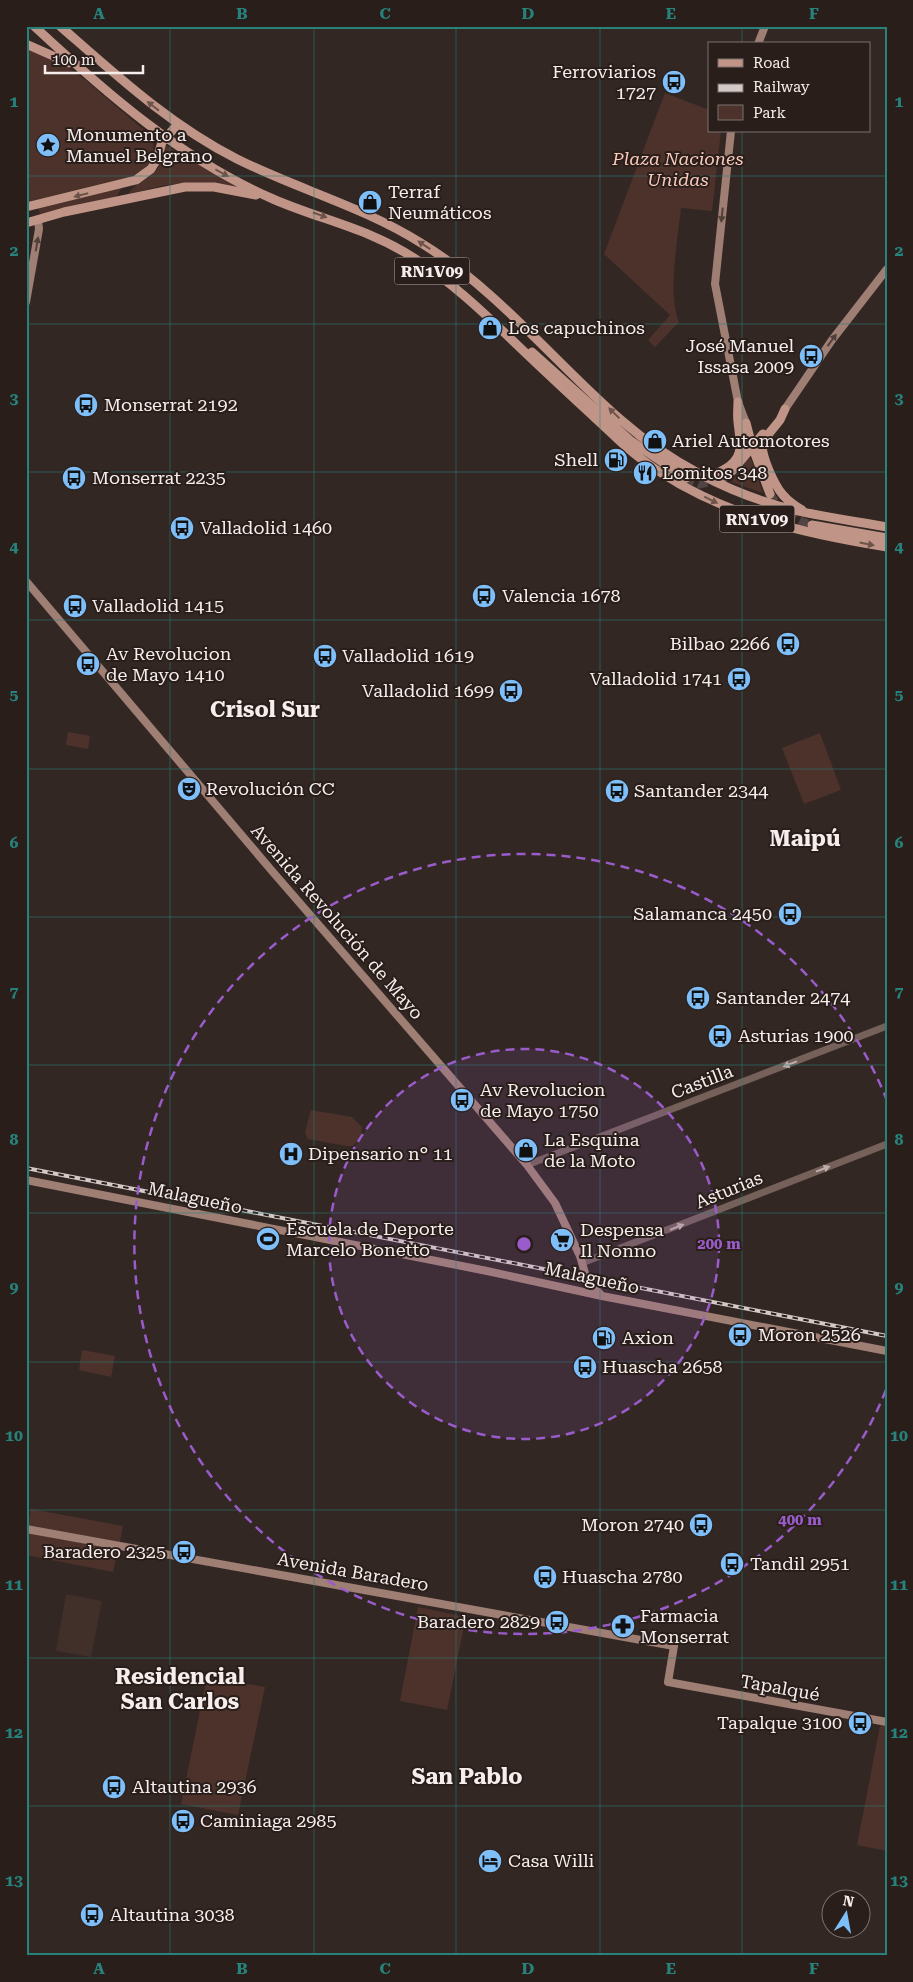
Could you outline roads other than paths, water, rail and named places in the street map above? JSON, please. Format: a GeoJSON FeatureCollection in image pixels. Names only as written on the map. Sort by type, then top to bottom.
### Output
{"type":"FeatureCollection","features":[{"type":"Feature","properties":{"kind":"main road"},"geometry":{"type":"LineString","coordinates":[[34,26],[90,77]]}},
{"type":"Feature","properties":{"kind":"main road"},"geometry":{"type":"LineString","coordinates":[[60,26],[130,88]]}},
{"type":"Feature","properties":{"kind":"main road","name":"RN1V09"},"geometry":{"type":"LineString","coordinates":[[66,26],[130,88],[178,124],[237,159],[368,215],[423,244],[472,280],[620,419],[651,444],[693,470],[734,491],[771,504],[887,527]]}},
{"type":"Feature","properties":{"kind":"main road"},"geometry":{"type":"LineString","coordinates":[[759,42],[765,26]]}},
{"type":"Feature","properties":{"kind":"main road","name":"RN1V09"},"geometry":{"type":"LineString","coordinates":[[26,44],[63,60],[90,77],[129,111],[218,172],[274,199],[356,228],[395,247],[449,283],[484,313],[634,453],[680,484],[716,503],[779,526],[887,547]]}},
{"type":"Feature","properties":{"kind":"main road"},"geometry":{"type":"LineString","coordinates":[[26,302],[39,228],[38,220],[29,207],[136,180],[146,174],[155,164],[162,142],[178,124]]}},
{"type":"Feature","properties":{"kind":"main road"},"geometry":{"type":"LineString","coordinates":[[731,132],[715,284],[738,402],[770,494]]}},
{"type":"Feature","properties":{"kind":"main road"},"geometry":{"type":"LineString","coordinates":[[26,223],[108,202],[185,187],[224,188],[274,199]]}},
{"type":"Feature","properties":{"kind":"main road"},"geometry":{"type":"LineString","coordinates":[[725,477],[785,409],[832,340],[887,269]]}},
{"type":"Feature","properties":{"kind":"main road"},"geometry":{"type":"LineString","coordinates":[[503,332],[540,358],[631,441],[686,478]]}},
{"type":"Feature","properties":{"kind":"main road"},"geometry":{"type":"LineString","coordinates":[[693,470],[714,475],[727,469],[737,457],[741,447],[738,402]]}},
{"type":"Feature","properties":{"kind":"main road"},"geometry":{"type":"LineString","coordinates":[[785,409],[780,420],[763,441],[764,457],[782,494],[805,512]]}},
{"type":"Feature","properties":{"kind":"main road"},"geometry":{"type":"LineString","coordinates":[[812,525],[887,538]]}},
{"type":"Feature","properties":{"kind":"main road","name":"Avenida Revolución de Mayo"},"geometry":{"type":"LineString","coordinates":[[26,581],[272,871],[527,1165],[555,1203],[582,1263],[586,1280],[602,1296]]}},
{"type":"Feature","properties":{"kind":"main road","name":"Malagueño"},"geometry":{"type":"LineString","coordinates":[[26,1180],[487,1271],[602,1296],[887,1351]]}},
{"type":"Feature","properties":{"kind":"main road","name":"Avenida Baradero"},"geometry":{"type":"LineString","coordinates":[[26,1528],[674,1646],[668,1682]]}},
{"type":"Feature","properties":{"kind":"main road","name":"Tapalqué"},"geometry":{"type":"LineString","coordinates":[[668,1682],[887,1722]]}},
{"type":"Feature","properties":{"kind":"street","name":"Castilla"},"geometry":{"type":"LineString","coordinates":[[527,1165],[887,1026]]}},
{"type":"Feature","properties":{"kind":"street","name":"Asturias"},"geometry":{"type":"LineString","coordinates":[[582,1263],[887,1144]]}},
{"type":"Feature","properties":{"kind":"tunnel"},"geometry":{"type":"LineString","coordinates":[[686,478],[700,484],[719,479]]}},
{"type":"Feature","properties":{"kind":"tunnel"},"geometry":{"type":"LineString","coordinates":[[770,494],[782,510],[799,521],[812,525]]}},
{"type":"Feature","properties":{"kind":"railway"},"geometry":{"type":"LineString","coordinates":[[26,1168],[887,1336]]}},
{"type":"Feature","properties":{"kind":"place","name":"Ferroviarios 1727"},"geometry":{"type":"Point","coordinates":[674,82]}},
{"type":"Feature","properties":{"kind":"place","name":"Monumento a Manuel Belgrano"},"geometry":{"type":"Point","coordinates":[48,145]}},
{"type":"Feature","properties":{"kind":"place","name":"Terraf Neumáticos"},"geometry":{"type":"Point","coordinates":[370,202]}},
{"type":"Feature","properties":{"kind":"place","name":"Los capuchinos"},"geometry":{"type":"Point","coordinates":[490,328]}},
{"type":"Feature","properties":{"kind":"place","name":"José Manuel Issasa 2009"},"geometry":{"type":"Point","coordinates":[811,356]}},
{"type":"Feature","properties":{"kind":"place","name":"Monserrat 2192"},"geometry":{"type":"Point","coordinates":[86,405]}},
{"type":"Feature","properties":{"kind":"place","name":"Ariel Automotores"},"geometry":{"type":"Point","coordinates":[655,441]}},
{"type":"Feature","properties":{"kind":"place","name":"Shell"},"geometry":{"type":"Point","coordinates":[616,460]}},
{"type":"Feature","properties":{"kind":"place","name":"Lomitos 348"},"geometry":{"type":"Point","coordinates":[645,473]}},
{"type":"Feature","properties":{"kind":"place","name":"Monserrat 2235"},"geometry":{"type":"Point","coordinates":[74,478]}},
{"type":"Feature","properties":{"kind":"place","name":"Valladolid 1460"},"geometry":{"type":"Point","coordinates":[182,528]}},
{"type":"Feature","properties":{"kind":"place","name":"Valencia 1678"},"geometry":{"type":"Point","coordinates":[484,596]}},
{"type":"Feature","properties":{"kind":"place","name":"Valladolid 1415"},"geometry":{"type":"Point","coordinates":[75,606]}},
{"type":"Feature","properties":{"kind":"place","name":"Bilbao 2266"},"geometry":{"type":"Point","coordinates":[788,644]}},
{"type":"Feature","properties":{"kind":"place","name":"Valladolid 1619"},"geometry":{"type":"Point","coordinates":[325,656]}},
{"type":"Feature","properties":{"kind":"place","name":"Av Revolucion de Mayo 1410"},"geometry":{"type":"Point","coordinates":[88,664]}},
{"type":"Feature","properties":{"kind":"place","name":"Valladolid 1741"},"geometry":{"type":"Point","coordinates":[739,679]}},
{"type":"Feature","properties":{"kind":"place","name":"Valladolid 1699"},"geometry":{"type":"Point","coordinates":[511,691]}},
{"type":"Feature","properties":{"kind":"place","name":"Revolución CC"},"geometry":{"type":"Point","coordinates":[189,789]}},
{"type":"Feature","properties":{"kind":"place","name":"Santander 2344"},"geometry":{"type":"Point","coordinates":[617,791]}},
{"type":"Feature","properties":{"kind":"place","name":"Salamanca 2450"},"geometry":{"type":"Point","coordinates":[790,914]}},
{"type":"Feature","properties":{"kind":"place","name":"Santander 2474"},"geometry":{"type":"Point","coordinates":[698,998]}},
{"type":"Feature","properties":{"kind":"place","name":"Asturias 1900"},"geometry":{"type":"Point","coordinates":[720,1036]}},
{"type":"Feature","properties":{"kind":"place","name":"Av Revolucion de Mayo 1750"},"geometry":{"type":"Point","coordinates":[462,1100]}},
{"type":"Feature","properties":{"kind":"place","name":"La Esquina de la Moto"},"geometry":{"type":"Point","coordinates":[526,1150]}},
{"type":"Feature","properties":{"kind":"place","name":"Dipensario n° 11"},"geometry":{"type":"Point","coordinates":[291,1154]}},
{"type":"Feature","properties":{"kind":"place","name":"Escuela de Deporte Marcelo Bonetto"},"geometry":{"type":"Point","coordinates":[268,1239]}},
{"type":"Feature","properties":{"kind":"place","name":"Despensa Il Nonno"},"geometry":{"type":"Point","coordinates":[562,1240]}},
{"type":"Feature","properties":{"kind":"place","name":"Moron 2526"},"geometry":{"type":"Point","coordinates":[740,1335]}},
{"type":"Feature","properties":{"kind":"place","name":"Axion"},"geometry":{"type":"Point","coordinates":[604,1338]}},
{"type":"Feature","properties":{"kind":"place","name":"Huascha 2658"},"geometry":{"type":"Point","coordinates":[585,1367]}},
{"type":"Feature","properties":{"kind":"place","name":"Moron 2740"},"geometry":{"type":"Point","coordinates":[701,1525]}},
{"type":"Feature","properties":{"kind":"place","name":"Baradero 2325"},"geometry":{"type":"Point","coordinates":[184,1552]}},
{"type":"Feature","properties":{"kind":"place","name":"Tandil 2951"},"geometry":{"type":"Point","coordinates":[732,1564]}},
{"type":"Feature","properties":{"kind":"place","name":"Huascha 2780"},"geometry":{"type":"Point","coordinates":[545,1577]}},
{"type":"Feature","properties":{"kind":"place","name":"Baradero 2829"},"geometry":{"type":"Point","coordinates":[557,1622]}},
{"type":"Feature","properties":{"kind":"place","name":"Farmacia Monserrat"},"geometry":{"type":"Point","coordinates":[623,1626]}},
{"type":"Feature","properties":{"kind":"place","name":"Tapalque 3100"},"geometry":{"type":"Point","coordinates":[860,1723]}},
{"type":"Feature","properties":{"kind":"place","name":"Altautina 2936"},"geometry":{"type":"Point","coordinates":[114,1787]}},
{"type":"Feature","properties":{"kind":"place","name":"Caminiaga 2985"},"geometry":{"type":"Point","coordinates":[183,1821]}},
{"type":"Feature","properties":{"kind":"place","name":"Casa Willi"},"geometry":{"type":"Point","coordinates":[490,1861]}},
{"type":"Feature","properties":{"kind":"place","name":"Altautina 3038"},"geometry":{"type":"Point","coordinates":[92,1915]}},
{"type":"Feature","properties":{"kind":"district","name":"Crisol Sur"},"geometry":{"type":"Point","coordinates":[265,709]}},
{"type":"Feature","properties":{"kind":"district","name":"Maipú"},"geometry":{"type":"Point","coordinates":[805,838]}},
{"type":"Feature","properties":{"kind":"district","name":"Residencial San Carlos"},"geometry":{"type":"Point","coordinates":[180,1688]}},
{"type":"Feature","properties":{"kind":"district","name":"San Pablo"},"geometry":{"type":"Point","coordinates":[467,1776]}},
{"type":"Feature","properties":{"kind":"park label","name":"Plaza Naciones Unidas"},"geometry":{"type":"Point","coordinates":[678,169]}}]}
